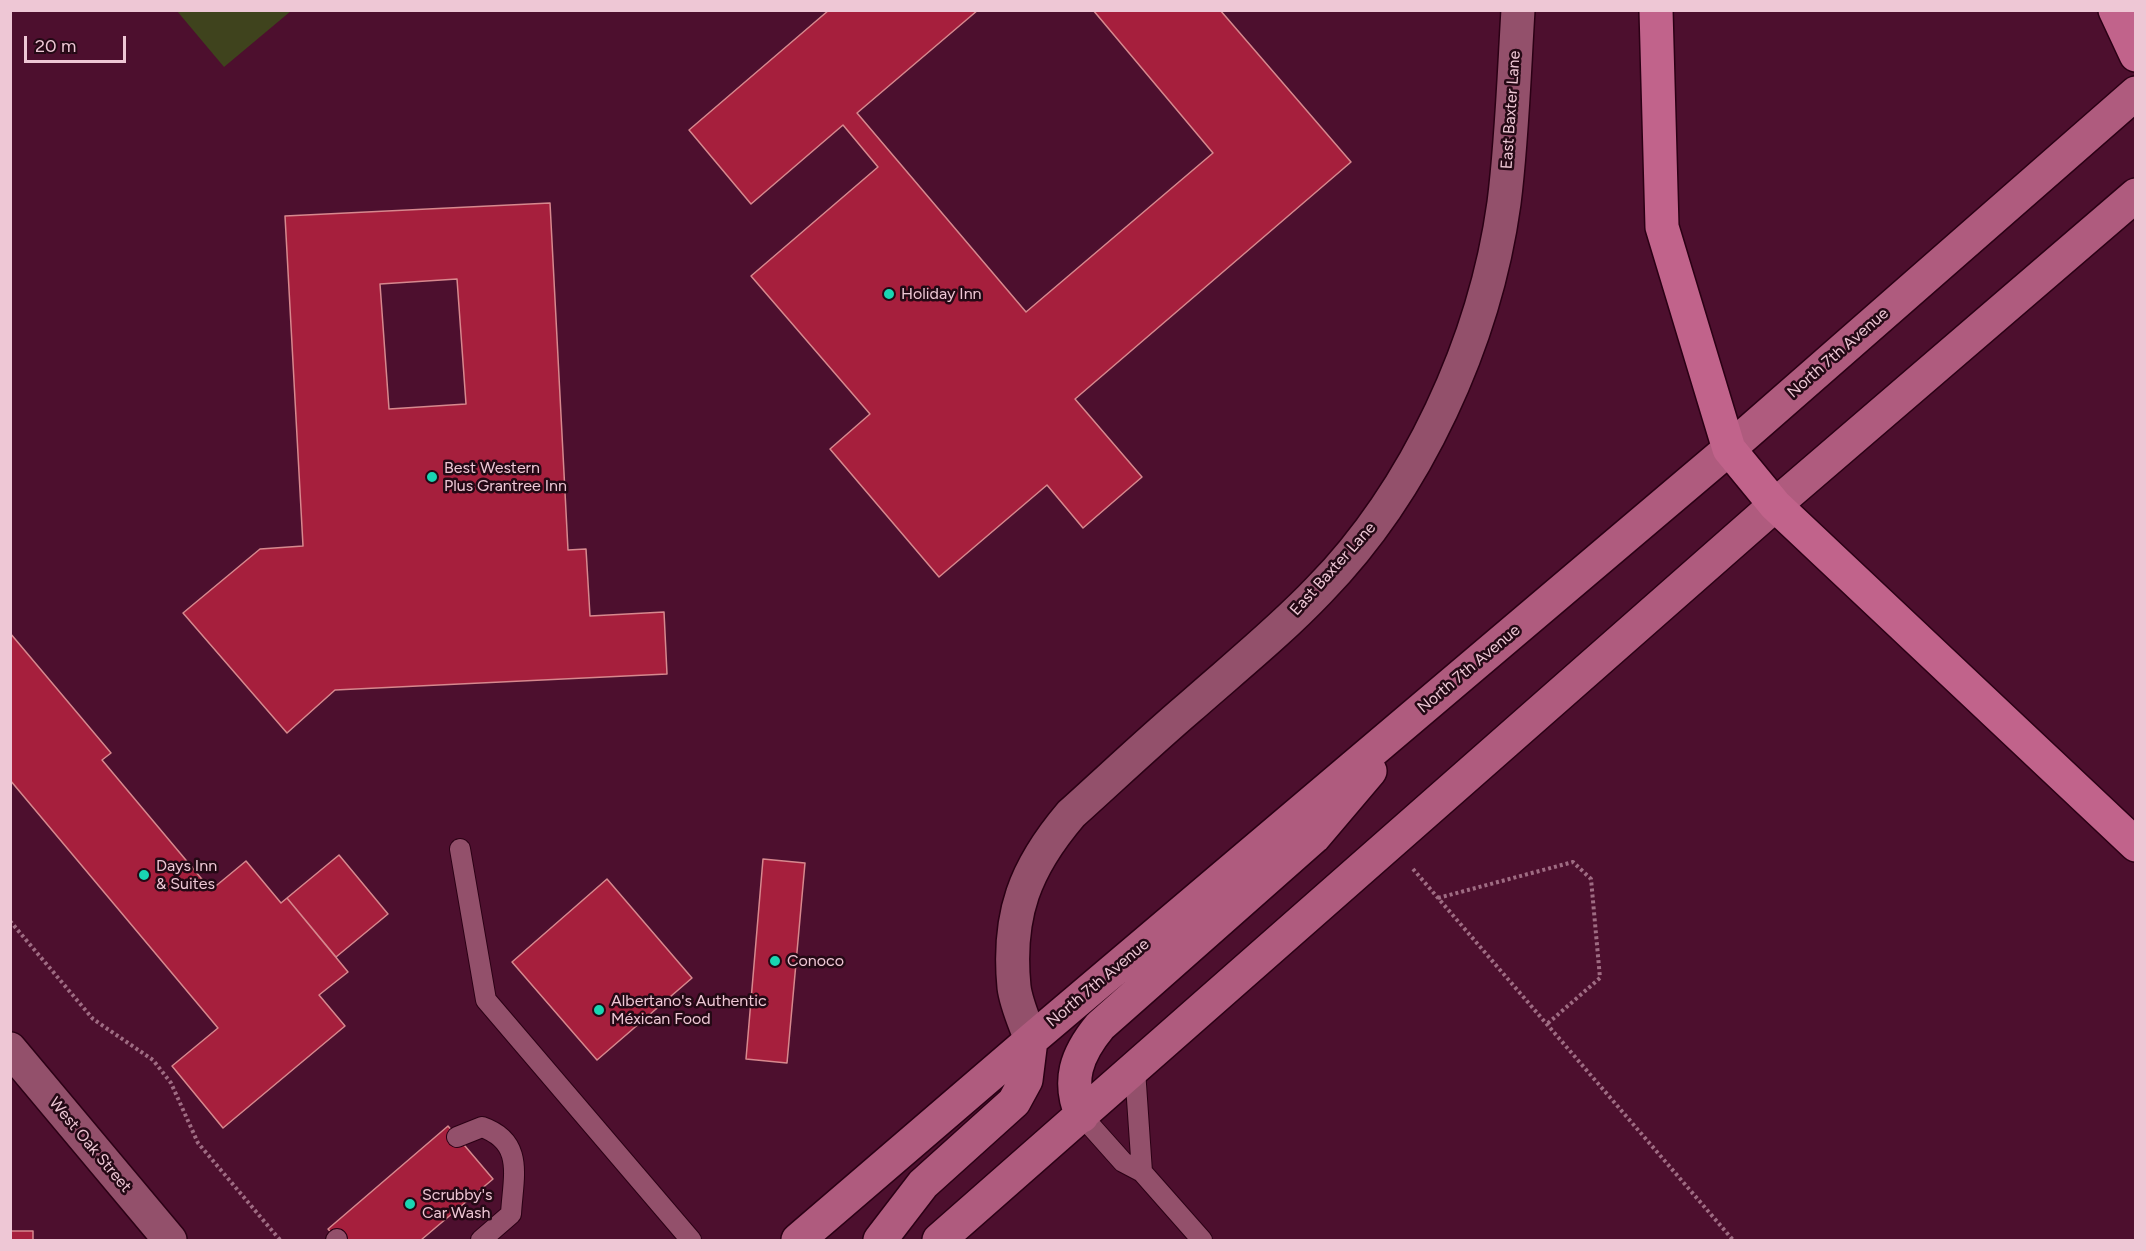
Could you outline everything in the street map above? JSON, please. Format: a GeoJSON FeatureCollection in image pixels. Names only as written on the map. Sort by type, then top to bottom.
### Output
{"type":"FeatureCollection","features":[{"type":"Feature","properties":{"kind":"highway"},"geometry":{"type":"LineString","coordinates":[[1656,10],[1662,227],[1729,448],[1775,505],[2136,845]]}},
{"type":"Feature","properties":{"kind":"highway"},"geometry":{"type":"LineString","coordinates":[[2115,10],[2136,55]]}},
{"type":"Feature","properties":{"kind":"main road","name":"East Baxter Lane"},"geometry":{"type":"LineString","coordinates":[[1031,1040],[1014,989],[1014,920],[1026,880],[1046,844],[1071,814],[1321,589],[1378,520],[1420,451],[1463,360],[1488,283],[1503,206],[1509,160],[1518,10]]}},
{"type":"Feature","properties":{"kind":"main road","name":"North 7th Avenue"},"geometry":{"type":"LineString","coordinates":[[798,1240],[1729,448],[2136,93]]}},
{"type":"Feature","properties":{"kind":"main road"},"geometry":{"type":"LineString","coordinates":[[939,1240],[1775,505],[2136,195]]}},
{"type":"Feature","properties":{"kind":"main road"},"geometry":{"type":"LineString","coordinates":[[1082,1116],[1074,1097],[1075,1078],[1077,1066],[1090,1038],[1314,837],[1340,810],[1414,716]]}},
{"type":"Feature","properties":{"kind":"main road"},"geometry":{"type":"LineString","coordinates":[[880,1240],[922,1184],[1014,1102],[1026,1080],[1031,1040]]}},
{"type":"Feature","properties":{"kind":"main road","name":"West Oak Street"},"geometry":{"type":"LineString","coordinates":[[10,1049],[170,1240]]}},
{"type":"Feature","properties":{"kind":"lane"},"geometry":{"type":"LineString","coordinates":[[460,849],[486,1000],[691,1240]]}},
{"type":"Feature","properties":{"kind":"lane"},"geometry":{"type":"LineString","coordinates":[[1135,1070],[1142,1172]]}},
{"type":"Feature","properties":{"kind":"lane"},"geometry":{"type":"LineString","coordinates":[[1082,1116],[1123,1162],[1142,1172],[1202,1240]]}},
{"type":"Feature","properties":{"kind":"lane"},"geometry":{"type":"LineString","coordinates":[[457,1137],[482,1127],[499,1133],[514,1155],[511,1214],[481,1240]]}},
{"type":"Feature","properties":{"kind":"path"},"geometry":{"type":"LineString","coordinates":[[1391,843],[1732,1240]]}},
{"type":"Feature","properties":{"kind":"path"},"geometry":{"type":"LineString","coordinates":[[1438,898],[1573,862],[1591,879],[1599,978],[1547,1024]]}},
{"type":"Feature","properties":{"kind":"path"},"geometry":{"type":"LineString","coordinates":[[10,921],[93,1019],[153,1060],[171,1083],[198,1143],[280,1240]]}},
{"type":"Feature","properties":{"kind":"green space"},"geometry":{"type":"Polygon","coordinates":[[[177,11],[291,11],[224,67],[177,11]]]}},
{"type":"Feature","properties":{"kind":"building","name":"Holiday Inn"},"geometry":{"type":"Polygon","coordinates":[[[829,10],[978,10],[857,113],[1026,312],[1213,153],[1093,10],[1220,10],[1351,162],[1075,399],[1142,477],[1083,528],[1047,485],[939,577],[830,449],[870,414],[751,276],[878,167],[843,125],[751,204],[689,130],[829,10]]]}},
{"type":"Feature","properties":{"kind":"building","name":"Best Western Plus Grantree Inn"},"geometry":{"type":"Polygon","coordinates":[[[550,203],[568,550],[586,549],[590,616],[664,612],[667,674],[335,690],[287,733],[183,613],[260,549],[303,546],[285,216],[550,203]],[[457,279],[380,284],[389,409],[466,404],[457,279]]]}},
{"type":"Feature","properties":{"kind":"building","name":"Days Inn & Suites"},"geometry":{"type":"Polygon","coordinates":[[[10,633],[111,753],[102,760],[211,890],[246,861],[281,903],[287,898],[348,972],[319,995],[345,1026],[223,1128],[172,1066],[218,1028],[10,780],[10,633]]]}},
{"type":"Feature","properties":{"kind":"building"},"geometry":{"type":"Polygon","coordinates":[[[339,855],[388,914],[336,957],[287,898],[339,855]]]}},
{"type":"Feature","properties":{"kind":"building"},"geometry":{"type":"Polygon","coordinates":[[[763,859],[805,863],[787,1063],[746,1059],[763,859]]]}},
{"type":"Feature","properties":{"kind":"building"},"geometry":{"type":"Polygon","coordinates":[[[607,879],[692,978],[597,1060],[512,962],[607,879]]]}},
{"type":"Feature","properties":{"kind":"building","name":"Scrubby's Car Wash"},"geometry":{"type":"Polygon","coordinates":[[[448,1126],[493,1179],[421,1240],[338,1240],[328,1229],[448,1126]]]}},
{"type":"Feature","properties":{"kind":"building"},"geometry":{"type":"Polygon","coordinates":[[[10,1231],[33,1231],[33,1240],[10,1240],[10,1231]]]}},
{"type":"Feature","properties":{"kind":"place","name":"Holiday Inn"},"geometry":{"type":"Point","coordinates":[889,294]}},
{"type":"Feature","properties":{"kind":"place","name":"Best Western Plus Grantree Inn"},"geometry":{"type":"Point","coordinates":[432,477]}},
{"type":"Feature","properties":{"kind":"place","name":"Days Inn & Suites"},"geometry":{"type":"Point","coordinates":[144,875]}},
{"type":"Feature","properties":{"kind":"place","name":"Conoco"},"geometry":{"type":"Point","coordinates":[775,961]}},
{"type":"Feature","properties":{"kind":"place","name":"Albertano's Authentic Méxican Food"},"geometry":{"type":"Point","coordinates":[599,1010]}},
{"type":"Feature","properties":{"kind":"place","name":"Scrubby's Car Wash"},"geometry":{"type":"Point","coordinates":[410,1204]}}]}
